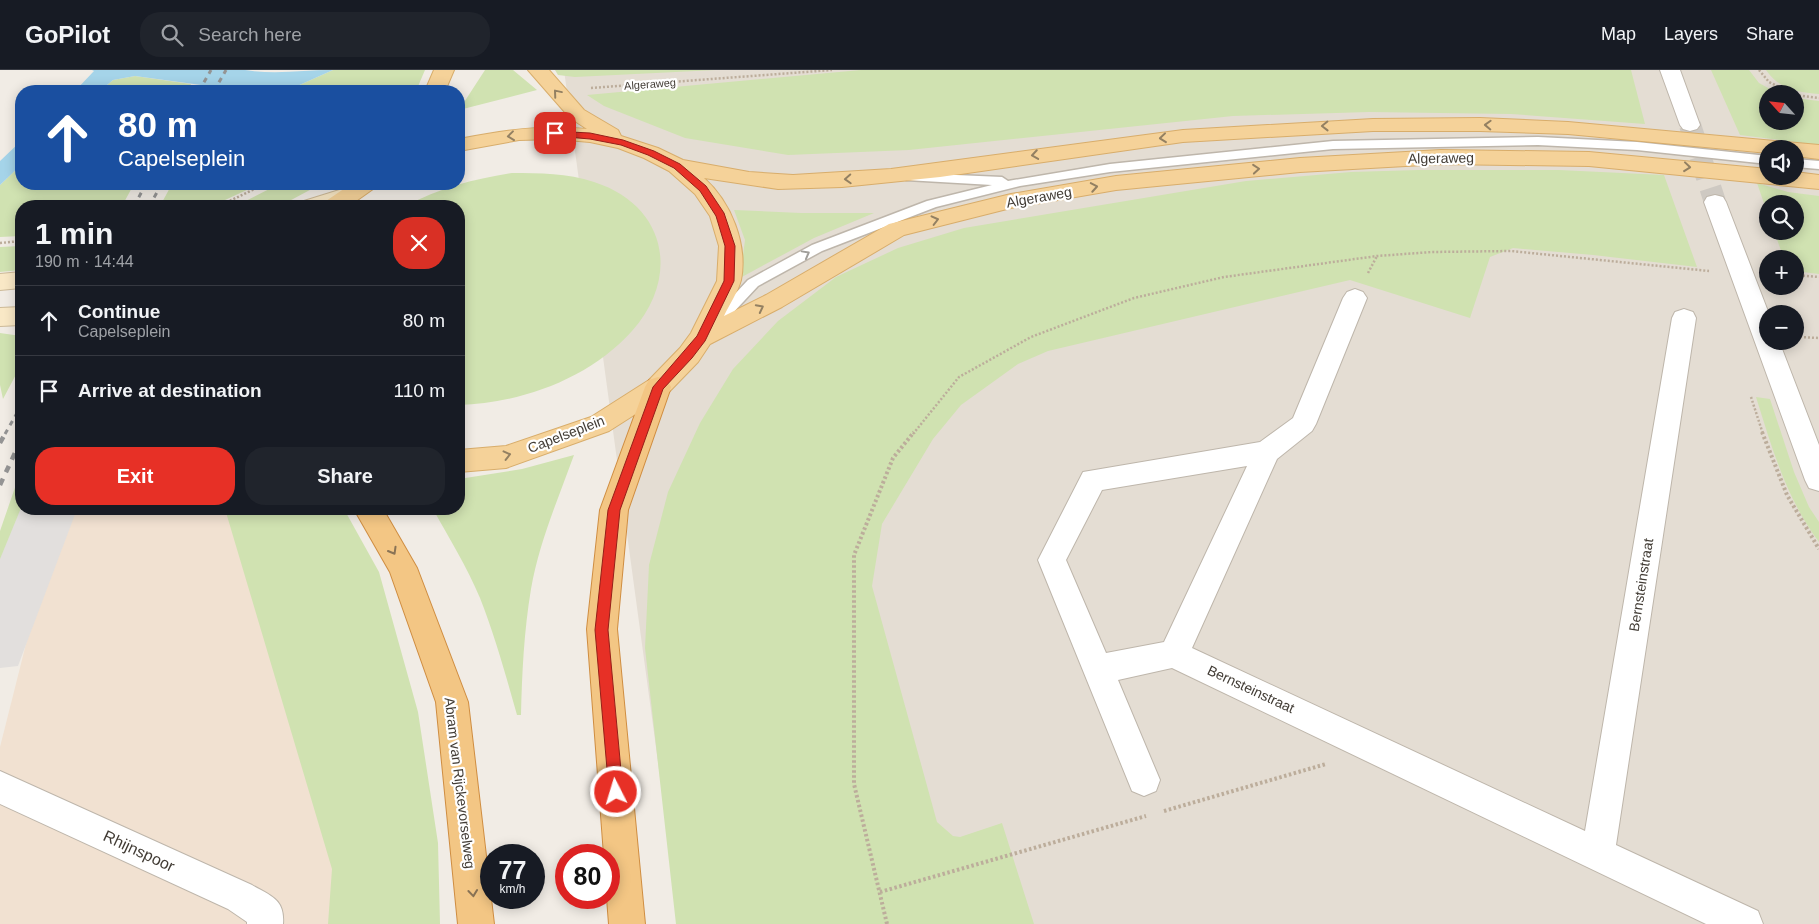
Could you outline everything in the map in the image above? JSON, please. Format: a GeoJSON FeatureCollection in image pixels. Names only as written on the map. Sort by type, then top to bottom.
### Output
{"type":"FeatureCollection","features":[{"type":"Feature","properties":{"kind":"highway"},"geometry":{"type":"LineString","coordinates":[[627,924],[602,630],[614,510],[658,387]]}},
{"type":"Feature","properties":{"kind":"highway","name":"Abram van Rijckevorselweg"},"geometry":{"type":"LineString","coordinates":[[371,515],[402,568],[452,702],[476,924]]}},
{"type":"Feature","properties":{"kind":"main road"},"geometry":{"type":"LineString","coordinates":[[438,85],[444,70]]}},
{"type":"Feature","properties":{"kind":"main road"},"geometry":{"type":"LineString","coordinates":[[538,70],[577,114],[623,143]]}},
{"type":"Feature","properties":{"kind":"main road","name":"Algeraweg"},"geometry":{"type":"LineString","coordinates":[[677,166],[750,179],[792,182],[897,176],[1101,144],[1297,127],[1438,124],[1536,127],[1759,146]]}},
{"type":"Feature","properties":{"kind":"main road","name":"Capelseplein"},"geometry":{"type":"LineString","coordinates":[[465,144],[519,134],[555,133],[590,136],[623,143],[651,153],[677,166],[703,188],[721,215],[730,246],[729,281],[701,338],[689,355],[658,387],[600,424],[506,457],[465,461]]}},
{"type":"Feature","properties":{"kind":"main road"},"geometry":{"type":"LineString","coordinates":[[1804,151],[1819,152]]}},
{"type":"Feature","properties":{"kind":"main road","name":"Algeraweg"},"geometry":{"type":"LineString","coordinates":[[701,338],[774,301],[896,229],[1010,201],[1116,183],[1309,164],[1441,157],[1590,159],[1759,175]]}},
{"type":"Feature","properties":{"kind":"main road","name":"Algeraweg"},"geometry":{"type":"LineString","coordinates":[[1804,180],[1819,182]]}},
{"type":"Feature","properties":{"kind":"main road"},"geometry":{"type":"LineString","coordinates":[[333,200],[350,195]]}},
{"type":"Feature","properties":{"kind":"main road"},"geometry":{"type":"LineString","coordinates":[[0,282],[15,281]]}},
{"type":"Feature","properties":{"kind":"main road"},"geometry":{"type":"LineString","coordinates":[[0,317],[15,316]]}},
{"type":"Feature","properties":{"kind":"street"},"geometry":{"type":"LineString","coordinates":[[1670,70],[1690,125]]}},
{"type":"Feature","properties":{"kind":"street"},"geometry":{"type":"LineString","coordinates":[[1716,202],[1819,480]]}},
{"type":"Feature","properties":{"kind":"street"},"geometry":{"type":"LineString","coordinates":[[1100,669],[1174,654],[1267,452],[1303,424],[1355,298]]}},
{"type":"Feature","properties":{"kind":"street","name":"Bernsteinstraat"},"geometry":{"type":"LineString","coordinates":[[1598,853],[1684,318]]}},
{"type":"Feature","properties":{"kind":"street"},"geometry":{"type":"LineString","coordinates":[[1144,780],[1100,669],[1052,560],[1093,480],[1267,452]]}},
{"type":"Feature","properties":{"kind":"street","name":"Bernsteinstraat"},"geometry":{"type":"LineString","coordinates":[[1174,654],[1745,924]]}},
{"type":"Feature","properties":{"kind":"street","name":"Rhijnspoor"},"geometry":{"type":"LineString","coordinates":[[0,787],[240,897],[266,913],[265,924]]}},
{"type":"Feature","properties":{"kind":"lane","name":"Algeraweg"},"geometry":{"type":"LineString","coordinates":[[701,338],[753,283],[817,248],[932,204],[1020,182],[1110,168],[1333,145],[1538,141],[1638,146],[1759,159]]}},
{"type":"Feature","properties":{"kind":"lane"},"geometry":{"type":"LineString","coordinates":[[1804,163],[1819,165]]}},
{"type":"Feature","properties":{"kind":"lane","name":"Algeraweg"},"geometry":{"type":"LineString","coordinates":[[897,176],[1020,182]]}},
{"type":"Feature","properties":{"kind":"path","name":"Algeraweg"},"geometry":{"type":"LineString","coordinates":[[560,97],[587,89],[832,70]]}},
{"type":"Feature","properties":{"kind":"path"},"geometry":{"type":"LineString","coordinates":[[1759,70],[1769,82],[1775,85]]}},
{"type":"Feature","properties":{"kind":"path"},"geometry":{"type":"LineString","coordinates":[[1804,96],[1819,98]]}},
{"type":"Feature","properties":{"kind":"path"},"geometry":{"type":"LineString","coordinates":[[232,200],[252,190]]}},
{"type":"Feature","properties":{"kind":"path"},"geometry":{"type":"LineString","coordinates":[[0,243],[15,242]]}},
{"type":"Feature","properties":{"kind":"path"},"geometry":{"type":"LineString","coordinates":[[887,924],[854,784],[854,555],[893,458],[959,377],[1031,337],[1134,298],[1224,277],[1377,256],[1432,252],[1511,252],[1710,271]]}},
{"type":"Feature","properties":{"kind":"path"},"geometry":{"type":"LineString","coordinates":[[1804,276],[1819,277]]}},
{"type":"Feature","properties":{"kind":"path"},"geometry":{"type":"LineString","coordinates":[[1804,337],[1819,338]]}},
{"type":"Feature","properties":{"kind":"path"},"geometry":{"type":"LineString","coordinates":[[1158,812],[1378,750]]}},
{"type":"Feature","properties":{"kind":"path"},"geometry":{"type":"LineString","coordinates":[[880,892],[1149,815]]}},
{"type":"Feature","properties":{"kind":"shaded area"},"geometry":{"type":"Polygon","coordinates":[[[564,70],[1819,70],[1819,924],[680,924],[564,70]]]}},
{"type":"Feature","properties":{"kind":"shaded area"},"geometry":{"type":"Polygon","coordinates":[[[18,515],[75,515],[18,666],[0,668],[0,559],[18,515]]]}},
{"type":"Feature","properties":{"kind":"shaded area"},"geometry":{"type":"Polygon","coordinates":[[[58,515],[249,515],[364,924],[0,924],[0,747],[58,515]]]}},
{"type":"Feature","properties":{"kind":"green space"},"geometry":{"type":"Polygon","coordinates":[[[333,70],[425,70],[419,85],[299,85],[333,70]]]}},
{"type":"Feature","properties":{"kind":"green space"},"geometry":{"type":"Polygon","coordinates":[[[485,70],[513,70],[537,90],[465,108],[465,101],[485,70]]]}},
{"type":"Feature","properties":{"kind":"green space"},"geometry":{"type":"Polygon","coordinates":[[[555,70],[716,70],[575,77],[558,75],[555,70]]]}},
{"type":"Feature","properties":{"kind":"green space"},"geometry":{"type":"Polygon","coordinates":[[[861,70],[1631,70],[1645,124],[1511,114],[1369,112],[1233,116],[909,150],[788,155],[685,138],[604,106],[587,95],[861,70]]]}},
{"type":"Feature","properties":{"kind":"green space"},"geometry":{"type":"Polygon","coordinates":[[[1711,70],[1749,70],[1763,85],[1759,85],[1759,130],[1804,130],[1804,99],[1819,101],[1819,145],[1804,143],[1804,140],[1780,140],[1740,135],[1711,70]]]}},
{"type":"Feature","properties":{"kind":"green space"},"geometry":{"type":"Polygon","coordinates":[[[1766,70],[1819,70],[1819,94],[1804,92],[1804,85],[1783,85],[1766,70]]]}},
{"type":"Feature","properties":{"kind":"green space"},"geometry":{"type":"Polygon","coordinates":[[[135,76],[191,84],[107,85],[113,80],[135,76]]]}},
{"type":"Feature","properties":{"kind":"green space"},"geometry":{"type":"Polygon","coordinates":[[[1559,170],[1664,175],[1697,267],[1513,248],[1490,257],[1470,318],[1350,280],[1048,351],[1018,364],[961,405],[933,439],[882,524],[872,586],[937,822],[953,836],[960,837],[1002,823],[1034,924],[676,924],[645,648],[649,565],[668,492],[700,423],[733,369],[778,321],[836,277],[898,248],[964,228],[1246,181],[1351,172],[1559,170]]]}},
{"type":"Feature","properties":{"kind":"green space"},"geometry":{"type":"Polygon","coordinates":[[[15,171],[15,190],[131,190],[125,200],[15,200],[15,236],[0,237],[0,185],[15,171]]]}},
{"type":"Feature","properties":{"kind":"green space"},"geometry":{"type":"Polygon","coordinates":[[[512,173],[553,174],[584,179],[618,193],[637,207],[651,225],[658,244],[660,266],[657,288],[647,310],[632,331],[596,363],[553,385],[530,393],[506,399],[465,404],[465,200],[418,200],[443,190],[465,190],[465,183],[512,173]]]}},
{"type":"Feature","properties":{"kind":"green space"},"geometry":{"type":"Polygon","coordinates":[[[1757,183],[1788,192],[1819,196],[1819,274],[1804,272],[1804,250],[1781,250],[1777,240],[1804,240],[1804,195],[1761,195],[1757,183]]]}},
{"type":"Feature","properties":{"kind":"green space"},"geometry":{"type":"Polygon","coordinates":[[[169,190],[247,190],[225,200],[163,200],[169,190]]]}},
{"type":"Feature","properties":{"kind":"green space"},"geometry":{"type":"Polygon","coordinates":[[[267,190],[310,190],[291,200],[248,200],[267,190]]]}},
{"type":"Feature","properties":{"kind":"green space"},"geometry":{"type":"Polygon","coordinates":[[[734,210],[801,213],[874,213],[814,238],[740,278],[745,240],[734,210]]]}},
{"type":"Feature","properties":{"kind":"green space"},"geometry":{"type":"Polygon","coordinates":[[[15,246],[15,271],[0,272],[0,247],[15,246]]]}},
{"type":"Feature","properties":{"kind":"green space"},"geometry":{"type":"Polygon","coordinates":[[[0,333],[15,335],[15,376],[3,399],[0,385],[0,333]]]}},
{"type":"Feature","properties":{"kind":"green space"},"geometry":{"type":"Polygon","coordinates":[[[1756,397],[1770,399],[1794,472],[1809,507],[1819,522],[1819,542],[1797,508],[1781,472],[1756,397]]]}},
{"type":"Feature","properties":{"kind":"green space"},"geometry":{"type":"Polygon","coordinates":[[[574,455],[534,572],[525,636],[521,715],[517,715],[480,598],[464,564],[436,515],[465,515],[465,478],[522,469],[574,455]]]}},
{"type":"Feature","properties":{"kind":"green space"},"geometry":{"type":"Polygon","coordinates":[[[15,487],[15,515],[20,515],[0,595],[0,531],[15,487]]]}},
{"type":"Feature","properties":{"kind":"green space"},"geometry":{"type":"Polygon","coordinates":[[[227,515],[347,515],[379,572],[418,712],[438,843],[440,924],[328,924],[332,869],[227,515]]]}},
{"type":"Feature","properties":{"kind":"water"},"geometry":{"type":"Polygon","coordinates":[[[92,70],[245,70],[279,72],[333,70],[299,85],[201,85],[135,76],[113,80],[107,85],[81,85],[94,71],[92,70]]]}},
{"type":"Feature","properties":{"kind":"water"},"geometry":{"type":"Polygon","coordinates":[[[15,147],[15,171],[0,185],[0,161],[15,147]]]}},
{"type":"Feature","properties":{"kind":"tunnel"},"geometry":{"type":"LineString","coordinates":[[1690,125],[1715,202]]}},
{"type":"Feature","properties":{"kind":"railway"},"geometry":{"type":"LineString","coordinates":[[202,85],[211,70]]}},
{"type":"Feature","properties":{"kind":"railway"},"geometry":{"type":"LineString","coordinates":[[217,85],[226,70]]}},
{"type":"Feature","properties":{"kind":"railway"},"geometry":{"type":"LineString","coordinates":[[137,200],[143,190]]}},
{"type":"Feature","properties":{"kind":"railway"},"geometry":{"type":"LineString","coordinates":[[153,200],[158,190]]}},
{"type":"Feature","properties":{"kind":"railway"},"geometry":{"type":"LineString","coordinates":[[5,434],[15,416]]}},
{"type":"Feature","properties":{"kind":"railway"},"geometry":{"type":"LineString","coordinates":[[0,443],[6,432]]}},
{"type":"Feature","properties":{"kind":"railway"},"geometry":{"type":"LineString","coordinates":[[0,485],[15,453]]}},
{"type":"Feature","properties":{"kind":"route"},"geometry":{"type":"LineString","coordinates":[[555,133],[590,136],[623,143],[651,153],[677,166],[703,188],[721,215],[730,246],[729,281],[701,338],[689,355],[658,387],[636,444],[614,510],[602,630],[616,792]]}}]}
